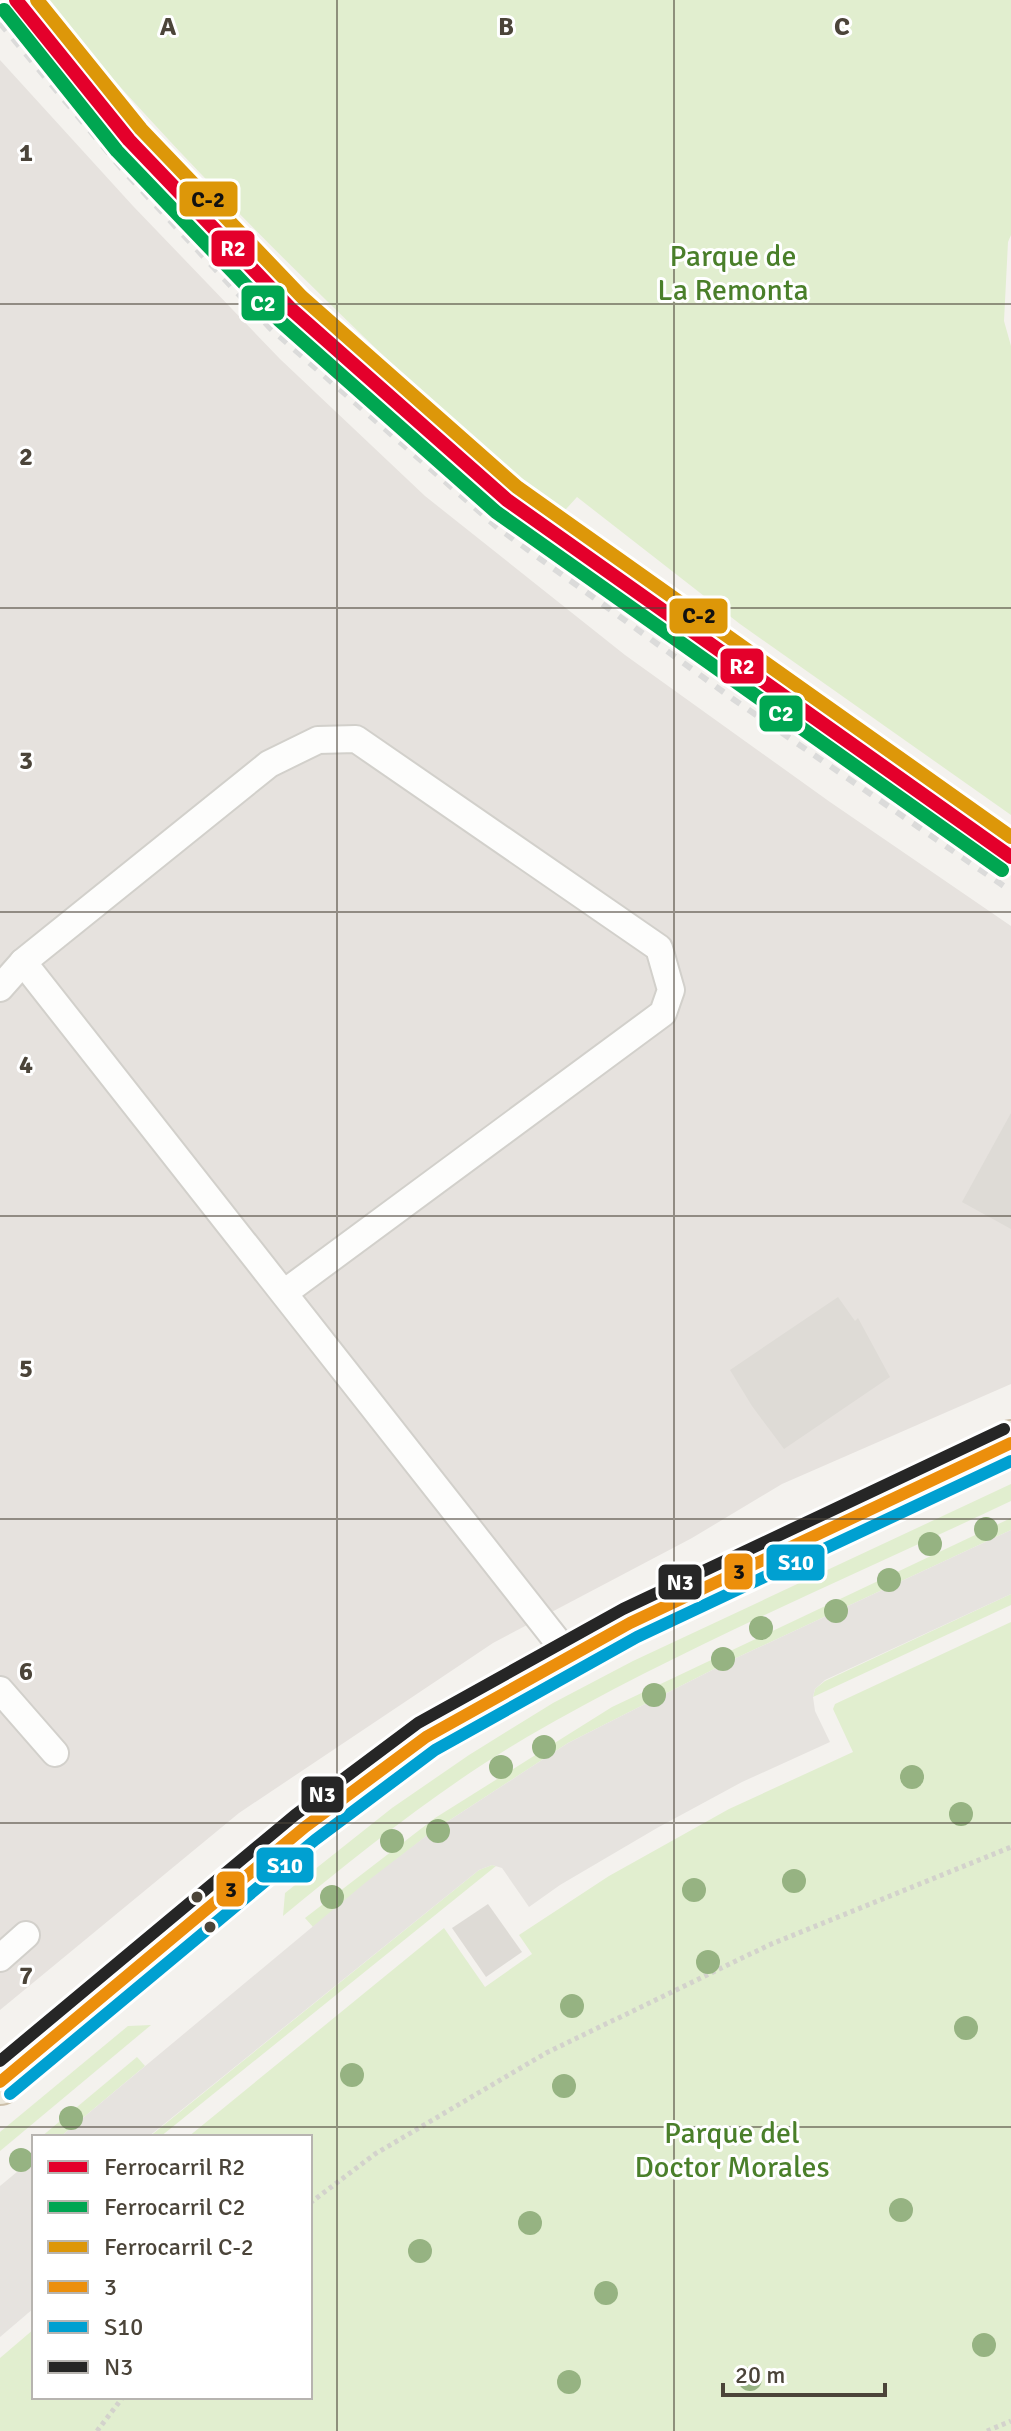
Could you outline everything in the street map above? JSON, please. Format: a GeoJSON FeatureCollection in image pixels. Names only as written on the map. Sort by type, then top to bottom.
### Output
{"type":"FeatureCollection","features":[{"type":"Feature","properties":{"kind":"highway"},"geometry":{"type":"LineString","coordinates":[[0,2082],[305,1827],[426,1737],[630,1623],[1011,1443]]}},
{"type":"Feature","properties":{"kind":"lane"},"geometry":{"type":"LineString","coordinates":[[0,988],[23,962],[269,764],[318,740],[356,739],[659,948],[671,990],[663,1013],[284,1293]]}},
{"type":"Feature","properties":{"kind":"lane"},"geometry":{"type":"LineString","coordinates":[[23,962],[569,1656]]}},
{"type":"Feature","properties":{"kind":"lane"},"geometry":{"type":"LineString","coordinates":[[0,1690],[55,1753]]}},
{"type":"Feature","properties":{"kind":"lane"},"geometry":{"type":"LineString","coordinates":[[0,1958],[26,1935]]}},
{"type":"Feature","properties":{"kind":"path"},"geometry":{"type":"LineString","coordinates":[[312,2201],[375,2154],[546,2053],[769,1945],[1011,1847]]}},
{"type":"Feature","properties":{"kind":"path"},"geometry":{"type":"LineString","coordinates":[[97,2431],[121,2399]]}},
{"type":"Feature","properties":{"kind":"path"},"geometry":{"type":"LineString","coordinates":[[987,2431],[1011,2421]]}},
{"type":"Feature","properties":{"kind":"shaded area"},"geometry":{"type":"Polygon","coordinates":[[[0,60],[133,206],[280,359],[425,496],[625,655],[830,802],[1011,926],[1011,1384],[782,1484],[692,1538],[493,1643],[239,1813],[0,2010],[0,60]]]}},
{"type":"Feature","properties":{"kind":"shaded area"},"geometry":{"type":"Polygon","coordinates":[[[1011,1530],[1011,1594],[825,1680],[815,1689],[815,1711],[830,1742],[742,1782],[657,1828],[560,1885],[529,1907],[502,1868],[492,1865],[479,1870],[150,2135],[62,2135],[365,1883],[430,1833],[568,1743],[736,1658],[1011,1530]]]}},
{"type":"Feature","properties":{"kind":"shaded area"},"geometry":{"type":"Polygon","coordinates":[[[32,2160],[32,2310],[0,2337],[0,2186],[32,2160]]]}},
{"type":"Feature","properties":{"kind":"green space","name":"Parque de La Remonta"},"geometry":{"type":"Polygon","coordinates":[[[45,0],[1011,0],[1011,235],[1008,242],[1004,321],[1011,346],[1011,815],[740,624],[577,497],[557,519],[358,331],[229,203],[104,69],[45,0]]]}},
{"type":"Feature","properties":{"kind":"green space"},"geometry":{"type":"Polygon","coordinates":[[[1011,1484],[1011,1501],[706,1643],[527,1737],[432,1799],[283,1916],[285,1893],[392,1808],[553,1703],[633,1661],[1011,1484]]]}},
{"type":"Feature","properties":{"kind":"green space"},"geometry":{"type":"Polygon","coordinates":[[[1011,1518],[1011,1530],[736,1658],[568,1743],[430,1833],[313,1927],[305,1918],[435,1818],[612,1707],[1011,1518]]]}},
{"type":"Feature","properties":{"kind":"green space"},"geometry":{"type":"Polygon","coordinates":[[[1011,1594],[1011,1605],[813,1697],[815,1689],[825,1681],[1011,1594]]]}},
{"type":"Feature","properties":{"kind":"green space","name":"Parque del Doctor Morales"},"geometry":{"type":"Polygon","coordinates":[[[1011,1622],[1011,2431],[0,2431],[0,2358],[32,2331],[32,2399],[312,2399],[312,2135],[190,2135],[444,1928],[485,1987],[532,1954],[519,1935],[609,1876],[729,1809],[853,1752],[833,1709],[835,1704],[1011,1622]]]}},
{"type":"Feature","properties":{"kind":"green space"},"geometry":{"type":"Polygon","coordinates":[[[496,1866],[162,2135],[151,2135],[479,1870],[496,1866]]]}},
{"type":"Feature","properties":{"kind":"green space"},"geometry":{"type":"Polygon","coordinates":[[[151,2025],[0,2151],[0,2132],[128,2026],[151,2025]]]}},
{"type":"Feature","properties":{"kind":"green space"},"geometry":{"type":"Polygon","coordinates":[[[137,2057],[145,2066],[62,2135],[43,2135],[137,2057]]]}},
{"type":"Feature","properties":{"kind":"building"},"geometry":{"type":"Polygon","coordinates":[[[1011,1113],[1011,1229],[962,1202],[1011,1113]]]}},
{"type":"Feature","properties":{"kind":"building"},"geometry":{"type":"Polygon","coordinates":[[[838,1297],[855,1321],[858,1318],[890,1377],[784,1449],[730,1370],[838,1297]]]}},
{"type":"Feature","properties":{"kind":"building"},"geometry":{"type":"Polygon","coordinates":[[[488,1904],[522,1952],[486,1977],[452,1928],[488,1904]]]}},
{"type":"Feature","properties":{"kind":"railway"},"geometry":{"type":"LineString","coordinates":[[0,23],[122,169],[270,328],[498,528],[733,699],[1011,891]]}},
{"type":"Feature","properties":{"kind":"rail line","name":"R2"},"geometry":{"type":"LineString","coordinates":[[16,0],[129,140],[291,309],[507,500],[1011,857]]}},
{"type":"Feature","properties":{"kind":"rail line","name":"C-2"},"geometry":{"type":"LineString","coordinates":[[37,0],[141,129],[302,297],[517,487],[1011,837]]}},
{"type":"Feature","properties":{"kind":"rail line","name":"C2"},"geometry":{"type":"LineString","coordinates":[[4,10],[117,151],[279,320],[496,512],[1002,870]]}},
{"type":"Feature","properties":{"kind":"transit line","name":"N3"},"geometry":{"type":"LineString","coordinates":[[0,2061],[295,1815],[418,1723],[623,1609],[1004,1429]]}},
{"type":"Feature","properties":{"kind":"transit line","name":"3"},"geometry":{"type":"LineString","coordinates":[[0,2082],[305,1827],[426,1737],[630,1623],[1011,1443]]}},
{"type":"Feature","properties":{"kind":"transit line","name":"S10"},"geometry":{"type":"LineString","coordinates":[[10,2094],[315,1840],[435,1750],[637,1637],[1011,1461]]}}]}
